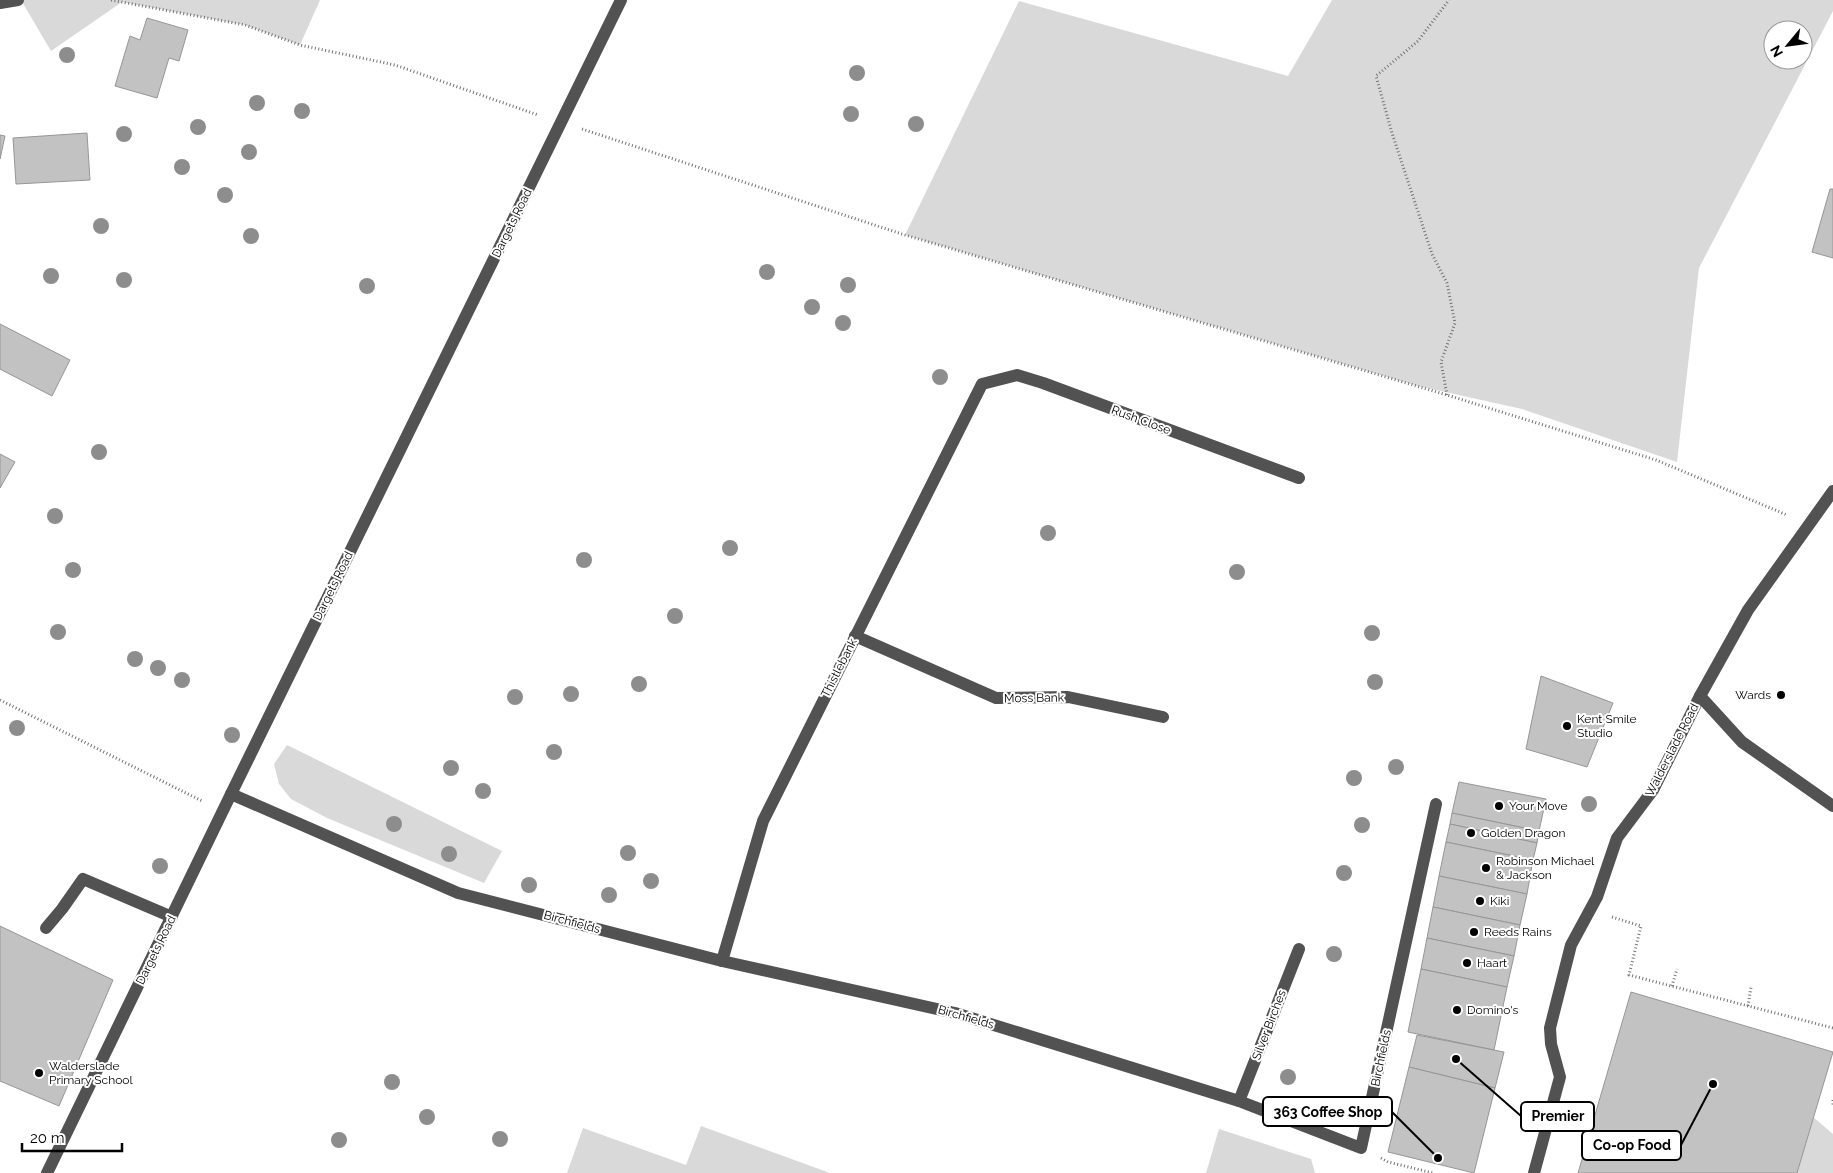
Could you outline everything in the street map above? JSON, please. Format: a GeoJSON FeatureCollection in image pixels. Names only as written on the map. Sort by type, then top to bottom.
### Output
{"type":"FeatureCollection","features":[{"type":"Feature","properties":{"kind":"street"},"geometry":{"type":"LineString","coordinates":[[0,3],[18,0]]}},
{"type":"Feature","properties":{"kind":"street","name":"Dargets Road"},"geometry":{"type":"LineString","coordinates":[[48,1173],[231,794],[620,0]]}},
{"type":"Feature","properties":{"kind":"street","name":"Rush Close"},"geometry":{"type":"LineString","coordinates":[[982,384],[1017,375],[1299,478]]}},
{"type":"Feature","properties":{"kind":"street","name":"Thistlebank"},"geometry":{"type":"LineString","coordinates":[[722,961],[763,820],[982,384]]}},
{"type":"Feature","properties":{"kind":"street","name":"Walderslade Road"},"geometry":{"type":"LineString","coordinates":[[1534,1173],[1560,1077],[1551,1044],[1550,1028],[1571,944],[1597,897],[1617,838],[1653,790],[1700,696],[1748,610],[1833,492]]}},
{"type":"Feature","properties":{"kind":"street","name":"Moss Bank"},"geometry":{"type":"LineString","coordinates":[[855,636],[996,698],[1068,697],[1163,717]]}},
{"type":"Feature","properties":{"kind":"street"},"geometry":{"type":"LineString","coordinates":[[1700,696],[1742,742],[1833,806]]}},
{"type":"Feature","properties":{"kind":"street","name":"Birchfields"},"geometry":{"type":"LineString","coordinates":[[231,794],[458,893],[722,961],[955,1013],[1239,1101],[1362,1148],[1436,804]]}},
{"type":"Feature","properties":{"kind":"street"},"geometry":{"type":"LineString","coordinates":[[46,928],[83,879],[172,917]]}},
{"type":"Feature","properties":{"kind":"street","name":"Silver Birches"},"geometry":{"type":"LineString","coordinates":[[1239,1101],[1299,949]]}},
{"type":"Feature","properties":{"kind":"path"},"geometry":{"type":"LineString","coordinates":[[111,0],[245,25],[300,45],[395,65],[561,123],[906,235],[1447,395],[1656,460],[1809,524]]}},
{"type":"Feature","properties":{"kind":"path"},"geometry":{"type":"LineString","coordinates":[[1447,395],[1441,362],[1455,323],[1446,283],[1432,254],[1392,133],[1376,76],[1418,41],[1449,0]]}},
{"type":"Feature","properties":{"kind":"path"},"geometry":{"type":"LineString","coordinates":[[0,700],[223,811]]}},
{"type":"Feature","properties":{"kind":"path"},"geometry":{"type":"LineString","coordinates":[[1590,911],[1641,926],[1629,975],[1833,1028]]}},
{"type":"Feature","properties":{"kind":"path"},"geometry":{"type":"LineString","coordinates":[[1672,986],[1676,969]]}},
{"type":"Feature","properties":{"kind":"path"},"geometry":{"type":"LineString","coordinates":[[1748,1006],[1751,987]]}},
{"type":"Feature","properties":{"kind":"path"},"geometry":{"type":"LineString","coordinates":[[1833,1100],[1833,1105]]}},
{"type":"Feature","properties":{"kind":"path"},"geometry":{"type":"LineString","coordinates":[[1362,1148],[1388,1162],[1433,1173]]}},
{"type":"Feature","properties":{"kind":"shaded area"},"geometry":{"type":"Polygon","coordinates":[[[21,0],[320,0],[300,45],[245,25],[122,2],[51,51],[21,0]]]}},
{"type":"Feature","properties":{"kind":"shaded area"},"geometry":{"type":"Polygon","coordinates":[[[1332,0],[1833,0],[1833,11],[1813,49],[1813,20],[1763,20],[1763,70],[1802,70],[1699,268],[1677,462],[1522,409],[1418,386],[905,235],[1019,1],[1288,76],[1332,0]]]}},
{"type":"Feature","properties":{"kind":"shaded area"},"geometry":{"type":"Polygon","coordinates":[[[287,745],[502,851],[484,883],[327,818],[291,799],[279,784],[274,764],[287,745]]]}},
{"type":"Feature","properties":{"kind":"shaded area"},"geometry":{"type":"Polygon","coordinates":[[[1813,1117],[1833,1134],[1833,1173],[1797,1173],[1813,1117]]]}},
{"type":"Feature","properties":{"kind":"shaded area"},"geometry":{"type":"Polygon","coordinates":[[[701,1126],[830,1173],[567,1173],[583,1128],[686,1165],[701,1126]]]}},
{"type":"Feature","properties":{"kind":"shaded area"},"geometry":{"type":"Polygon","coordinates":[[[1219,1129],[1311,1159],[1315,1173],[1206,1173],[1219,1129]]]}},
{"type":"Feature","properties":{"kind":"building"},"geometry":{"type":"Polygon","coordinates":[[[147,18],[188,30],[179,61],[169,58],[157,98],[115,86],[130,36],[140,40],[147,18]]]}},
{"type":"Feature","properties":{"kind":"building"},"geometry":{"type":"Polygon","coordinates":[[[87,133],[90,180],[16,184],[13,138],[87,133]]]}},
{"type":"Feature","properties":{"kind":"building"},"geometry":{"type":"Polygon","coordinates":[[[0,135],[5,136],[0,159],[0,135]]]}},
{"type":"Feature","properties":{"kind":"building"},"geometry":{"type":"Polygon","coordinates":[[[1830,189],[1833,189],[1833,258],[1812,252],[1830,189]]]}},
{"type":"Feature","properties":{"kind":"building"},"geometry":{"type":"Polygon","coordinates":[[[0,324],[70,360],[52,396],[0,369],[0,324]]]}},
{"type":"Feature","properties":{"kind":"building"},"geometry":{"type":"Polygon","coordinates":[[[0,454],[15,462],[0,488],[0,454]]]}},
{"type":"Feature","properties":{"kind":"building","name":"Kent Smile Studio"},"geometry":{"type":"Polygon","coordinates":[[[1541,676],[1613,703],[1587,767],[1526,749],[1541,676]]]}},
{"type":"Feature","properties":{"kind":"building","name":"Your Move"},"geometry":{"type":"Polygon","coordinates":[[[1459,782],[1546,799],[1539,831],[1452,813],[1459,782]]]}},
{"type":"Feature","properties":{"kind":"building"},"geometry":{"type":"Polygon","coordinates":[[[1452,813],[1539,831],[1537,843],[1450,824],[1452,813]]]}},
{"type":"Feature","properties":{"kind":"building","name":"Golden Dragon"},"geometry":{"type":"Polygon","coordinates":[[[1450,824],[1537,843],[1533,860],[1446,842],[1450,824]]]}},
{"type":"Feature","properties":{"kind":"building","name":"Robinson Michael & Jackson"},"geometry":{"type":"Polygon","coordinates":[[[1446,842],[1533,860],[1527,894],[1439,876],[1446,842]]]}},
{"type":"Feature","properties":{"kind":"building","name":"Kiki"},"geometry":{"type":"Polygon","coordinates":[[[1439,876],[1527,894],[1520,925],[1433,907],[1439,876]]]}},
{"type":"Feature","properties":{"kind":"building","name":"Reeds Rains"},"geometry":{"type":"Polygon","coordinates":[[[1433,907],[1520,925],[1514,956],[1427,938],[1433,907]]]}},
{"type":"Feature","properties":{"kind":"building","name":"Walderslade Primary School"},"geometry":{"type":"Polygon","coordinates":[[[0,926],[113,980],[59,1106],[0,1081],[0,926]]]}},
{"type":"Feature","properties":{"kind":"building","name":"Haart"},"geometry":{"type":"Polygon","coordinates":[[[1427,938],[1514,956],[1507,987],[1421,969],[1427,938]]]}},
{"type":"Feature","properties":{"kind":"building","name":"Domino's"},"geometry":{"type":"Polygon","coordinates":[[[1421,969],[1507,987],[1494,1050],[1408,1032],[1421,969]]]}},
{"type":"Feature","properties":{"kind":"building"},"geometry":{"type":"Polygon","coordinates":[[[1631,992],[1833,1052],[1797,1173],[1578,1173],[1631,992]]]}},
{"type":"Feature","properties":{"kind":"building"},"geometry":{"type":"Polygon","coordinates":[[[1417,1035],[1504,1052],[1495,1088],[1409,1067],[1417,1035]]]}},
{"type":"Feature","properties":{"kind":"building"},"geometry":{"type":"Polygon","coordinates":[[[1409,1067],[1495,1088],[1474,1173],[1388,1152],[1409,1067]]]}},
{"type":"Feature","properties":{"kind":"place","name":"Wards"},"geometry":{"type":"Point","coordinates":[1781,695]}},
{"type":"Feature","properties":{"kind":"place","name":"Kent Smile Studio"},"geometry":{"type":"Point","coordinates":[1567,726]}},
{"type":"Feature","properties":{"kind":"place","name":"Your Move"},"geometry":{"type":"Point","coordinates":[1499,806]}},
{"type":"Feature","properties":{"kind":"place","name":"Golden Dragon"},"geometry":{"type":"Point","coordinates":[1471,833]}},
{"type":"Feature","properties":{"kind":"place","name":"Robinson Michael & Jackson"},"geometry":{"type":"Point","coordinates":[1486,868]}},
{"type":"Feature","properties":{"kind":"place","name":"Kiki"},"geometry":{"type":"Point","coordinates":[1480,901]}},
{"type":"Feature","properties":{"kind":"place","name":"Reeds Rains"},"geometry":{"type":"Point","coordinates":[1474,932]}},
{"type":"Feature","properties":{"kind":"place","name":"Haart"},"geometry":{"type":"Point","coordinates":[1467,963]}},
{"type":"Feature","properties":{"kind":"place","name":"Domino's"},"geometry":{"type":"Point","coordinates":[1457,1010]}},
{"type":"Feature","properties":{"kind":"place","name":"Premier"},"geometry":{"type":"Point","coordinates":[1456,1059]}},
{"type":"Feature","properties":{"kind":"place","name":"Walderslade Primary School"},"geometry":{"type":"Point","coordinates":[39,1073]}},
{"type":"Feature","properties":{"kind":"place","name":"Co-op Food"},"geometry":{"type":"Point","coordinates":[1713,1084]}},
{"type":"Feature","properties":{"kind":"place","name":"363 Coffee Shop"},"geometry":{"type":"Point","coordinates":[1438,1158]}}]}
